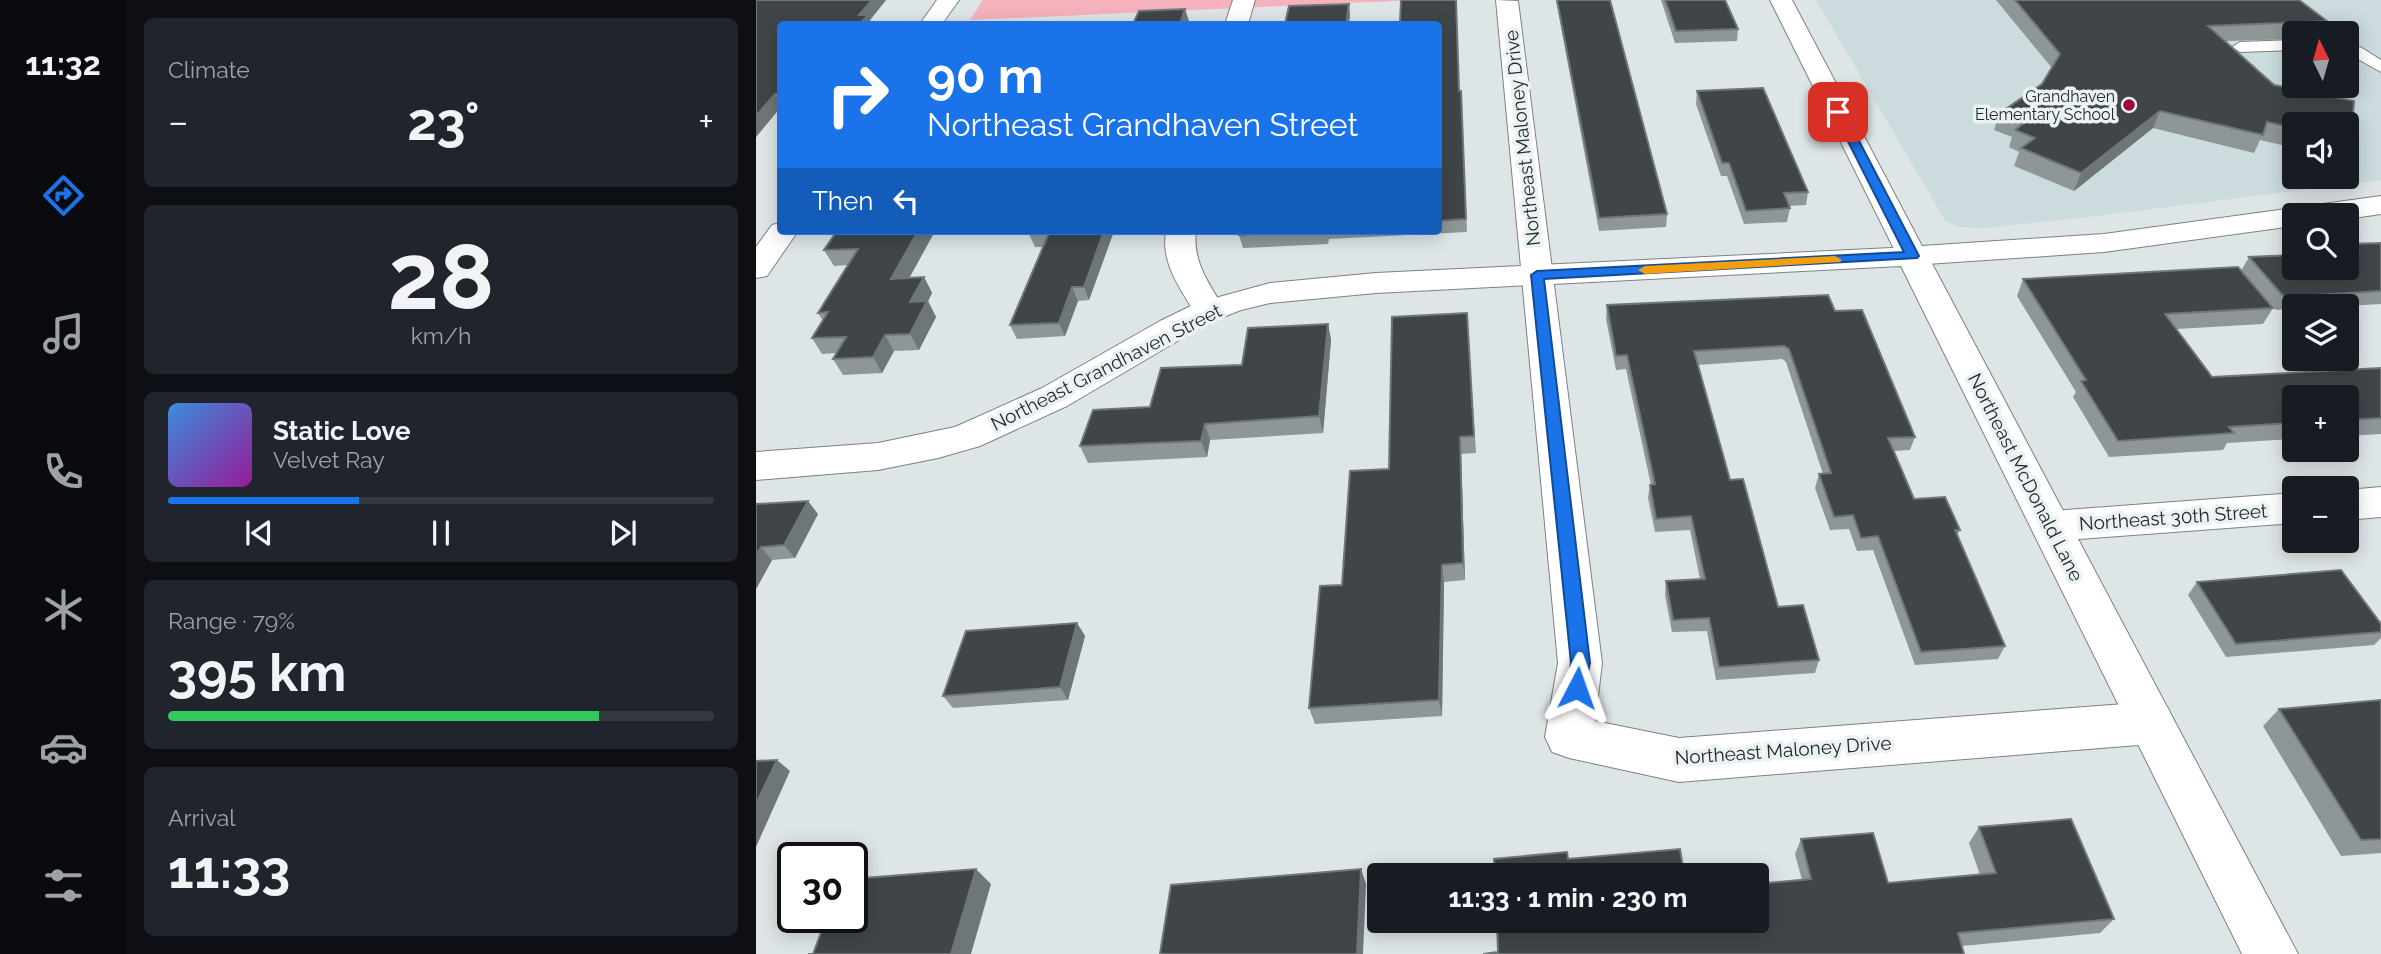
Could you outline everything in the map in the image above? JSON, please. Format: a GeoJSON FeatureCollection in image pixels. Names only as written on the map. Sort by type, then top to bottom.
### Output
{"type":"FeatureCollection","features":[{"type":"Feature","properties":{"kind":"street"},"geometry":{"type":"LineString","coordinates":[[933,21],[948,0]]}},
{"type":"Feature","properties":{"kind":"street"},"geometry":{"type":"LineString","coordinates":[[1238,21],[1244,0]]}},
{"type":"Feature","properties":{"kind":"street","name":"Northeast McDonald Lane"},"geometry":{"type":"LineString","coordinates":[[1781,0],[2271,954]]}},
{"type":"Feature","properties":{"kind":"street","name":"Northeast Maloney Drive"},"geometry":{"type":"LineString","coordinates":[[1507,1],[1580,663],[1569,737],[1679,760],[2151,723]]}},
{"type":"Feature","properties":{"kind":"street"},"geometry":{"type":"LineString","coordinates":[[2359,208],[2381,205]]}},
{"type":"Feature","properties":{"kind":"street","name":"Northeast Grandhaven Street"},"geometry":{"type":"LineString","coordinates":[[756,466],[834,462],[913,451],[994,427],[1209,310],[1253,296],[1301,289],[2092,245],[2282,219]]}},
{"type":"Feature","properties":{"kind":"street"},"geometry":{"type":"LineString","coordinates":[[756,269],[780,235]]}},
{"type":"Feature","properties":{"kind":"street"},"geometry":{"type":"LineString","coordinates":[[1180,235],[1182,263],[1209,310]]}},
{"type":"Feature","properties":{"kind":"street"},"geometry":{"type":"LineString","coordinates":[[2359,504],[2381,502]]}},
{"type":"Feature","properties":{"kind":"street","name":"Northeast 30th Street"},"geometry":{"type":"LineString","coordinates":[[2052,526],[2282,509]]}},
{"type":"Feature","properties":{"kind":"lane"},"geometry":{"type":"LineString","coordinates":[[2240,47],[2282,45]]}},
{"type":"Feature","properties":{"kind":"lane"},"geometry":{"type":"LineString","coordinates":[[2359,52],[2381,67]]}},
{"type":"Feature","properties":{"kind":"shaded area"},"geometry":{"type":"Polygon","coordinates":[[[983,0],[1415,0],[970,20],[983,0]]]}},
{"type":"Feature","properties":{"kind":"shaded area","name":"Grandhaven Elementary School"},"geometry":{"type":"Polygon","coordinates":[[[1816,0],[2381,0],[2381,180],[2359,183],[2359,112],[2282,112],[2282,189],[2310,189],[2097,216],[1984,228],[1958,227],[1945,220],[1816,0]]]}},
{"type":"Feature","properties":{"kind":"building"},"geometry":{"type":"Polygon","coordinates":[[[756,0],[872,0],[859,15],[868,15],[863,21],[777,21],[777,94],[756,116],[756,0]]]}},
{"type":"Feature","properties":{"kind":"building"},"geometry":{"type":"Polygon","coordinates":[[[1401,0],[1456,0],[1466,219],[1442,221],[1442,21],[1400,21],[1401,0]]]}},
{"type":"Feature","properties":{"kind":"building"},"geometry":{"type":"Polygon","coordinates":[[[1557,0],[1610,0],[1667,214],[1599,218],[1557,0]]]}},
{"type":"Feature","properties":{"kind":"building"},"geometry":{"type":"Polygon","coordinates":[[[1665,0],[1725,0],[1738,29],[1676,31],[1665,0]]]}},
{"type":"Feature","properties":{"kind":"building"},"geometry":{"type":"Polygon","coordinates":[[[2015,0],[2299,0],[2327,21],[2208,26],[2274,85],[2282,87],[2282,98],[2339,98],[2354,101],[2353,112],[2282,112],[2282,125],[2267,122],[2263,135],[2160,111],[2081,173],[2021,148],[2035,138],[2015,130],[2025,122],[2000,113],[2042,84],[2060,54],[2015,0]]]}},
{"type":"Feature","properties":{"kind":"building"},"geometry":{"type":"Polygon","coordinates":[[[1349,4],[1346,21],[1286,21],[1289,6],[1349,4]]]}},
{"type":"Feature","properties":{"kind":"building"},"geometry":{"type":"Polygon","coordinates":[[[1185,9],[1181,21],[1134,21],[1139,11],[1185,9]]]}},
{"type":"Feature","properties":{"kind":"building"},"geometry":{"type":"Polygon","coordinates":[[[1763,88],[1808,192],[1784,193],[1790,208],[1746,211],[1729,163],[1722,163],[1697,91],[1763,88]]]}},
{"type":"Feature","properties":{"kind":"building"},"geometry":{"type":"Polygon","coordinates":[[[834,235],[916,235],[891,279],[924,277],[910,302],[927,301],[910,334],[885,335],[873,357],[833,359],[846,337],[812,338],[828,312],[818,313],[858,249],[824,250],[834,235]]]}},
{"type":"Feature","properties":{"kind":"building"},"geometry":{"type":"Polygon","coordinates":[[[1048,235],[1103,235],[1084,287],[1072,287],[1059,323],[1010,325],[1048,235]]]}},
{"type":"Feature","properties":{"kind":"building"},"geometry":{"type":"Polygon","coordinates":[[[2381,243],[2381,291],[2282,295],[2249,257],[2282,256],[2282,280],[2359,280],[2359,244],[2381,243]]]}},
{"type":"Feature","properties":{"kind":"building"},"geometry":{"type":"Polygon","coordinates":[[[2238,267],[2273,308],[2165,314],[2212,377],[2381,368],[2381,418],[2359,419],[2359,385],[2282,385],[2282,424],[2229,427],[2234,433],[2118,441],[2081,381],[2086,380],[2023,279],[2238,267]]]}},
{"type":"Feature","properties":{"kind":"building"},"geometry":{"type":"Polygon","coordinates":[[[1828,295],[1835,311],[1862,310],[1915,437],[1888,438],[1914,499],[1945,497],[1960,530],[1955,530],[2005,646],[1921,652],[1878,536],[1861,538],[1853,515],[1834,517],[1819,474],[1831,473],[1789,349],[1784,346],[1694,351],[1730,480],[1743,479],[1778,607],[1803,605],[1819,660],[1719,667],[1709,618],[1673,620],[1666,581],[1705,579],[1691,516],[1656,519],[1650,485],[1655,484],[1627,355],[1616,356],[1607,305],[1828,295]]]}},
{"type":"Feature","properties":{"kind":"building"},"geometry":{"type":"Polygon","coordinates":[[[1467,313],[1474,436],[1460,437],[1463,563],[1442,565],[1439,700],[1309,708],[1320,586],[1342,585],[1350,471],[1389,469],[1392,317],[1467,313]]]}},
{"type":"Feature","properties":{"kind":"building"},"geometry":{"type":"Polygon","coordinates":[[[1328,324],[1319,416],[1205,424],[1201,441],[1080,446],[1093,410],[1150,407],[1161,368],[1242,365],[1248,328],[1328,324]]]}},
{"type":"Feature","properties":{"kind":"building"},"geometry":{"type":"Polygon","coordinates":[[[808,501],[784,545],[761,547],[756,555],[756,504],[808,501]]]}},
{"type":"Feature","properties":{"kind":"building"},"geometry":{"type":"Polygon","coordinates":[[[2341,570],[2381,624],[2381,632],[2236,644],[2197,582],[2341,570]]]}},
{"type":"Feature","properties":{"kind":"building"},"geometry":{"type":"Polygon","coordinates":[[[1077,623],[1060,687],[943,696],[966,631],[1077,623]]]}},
{"type":"Feature","properties":{"kind":"building"},"geometry":{"type":"Polygon","coordinates":[[[2381,700],[2381,839],[2361,840],[2279,709],[2381,700]]]}},
{"type":"Feature","properties":{"kind":"building"},"geometry":{"type":"Polygon","coordinates":[[[777,760],[756,804],[756,761],[777,760]]]}},
{"type":"Feature","properties":{"kind":"building"},"geometry":{"type":"Polygon","coordinates":[[[2071,819],[2114,919],[1958,933],[1964,954],[1483,954],[1498,952],[1497,933],[1769,933],[1769,883],[1811,879],[1801,839],[1873,833],[1888,883],[1996,873],[1979,827],[2071,819]]]}},
{"type":"Feature","properties":{"kind":"building"},"geometry":{"type":"Polygon","coordinates":[[[1680,849],[1682,863],[1494,863],[1494,859],[1567,852],[1568,859],[1680,849]]]}},
{"type":"Feature","properties":{"kind":"building"},"geometry":{"type":"Polygon","coordinates":[[[976,869],[951,954],[813,954],[821,933],[868,933],[868,878],[976,869]]]}},
{"type":"Feature","properties":{"kind":"building"},"geometry":{"type":"Polygon","coordinates":[[[1361,869],[1357,954],[1160,954],[1171,885],[1361,869]]]}},
{"type":"Feature","properties":{"kind":"slow traffic"},"geometry":{"type":"LineString","coordinates":[[1645,270],[1835,260]]}},
{"type":"Feature","properties":{"kind":"place","name":"Grandhaven Elementary School"},"geometry":{"type":"Point","coordinates":[2129,105]}},
{"type":"Feature","properties":{"kind":"route"},"geometry":{"type":"LineString","coordinates":[[1577,688],[1580,663],[1537,275],[1912,256],[1838,112]]}}]}
